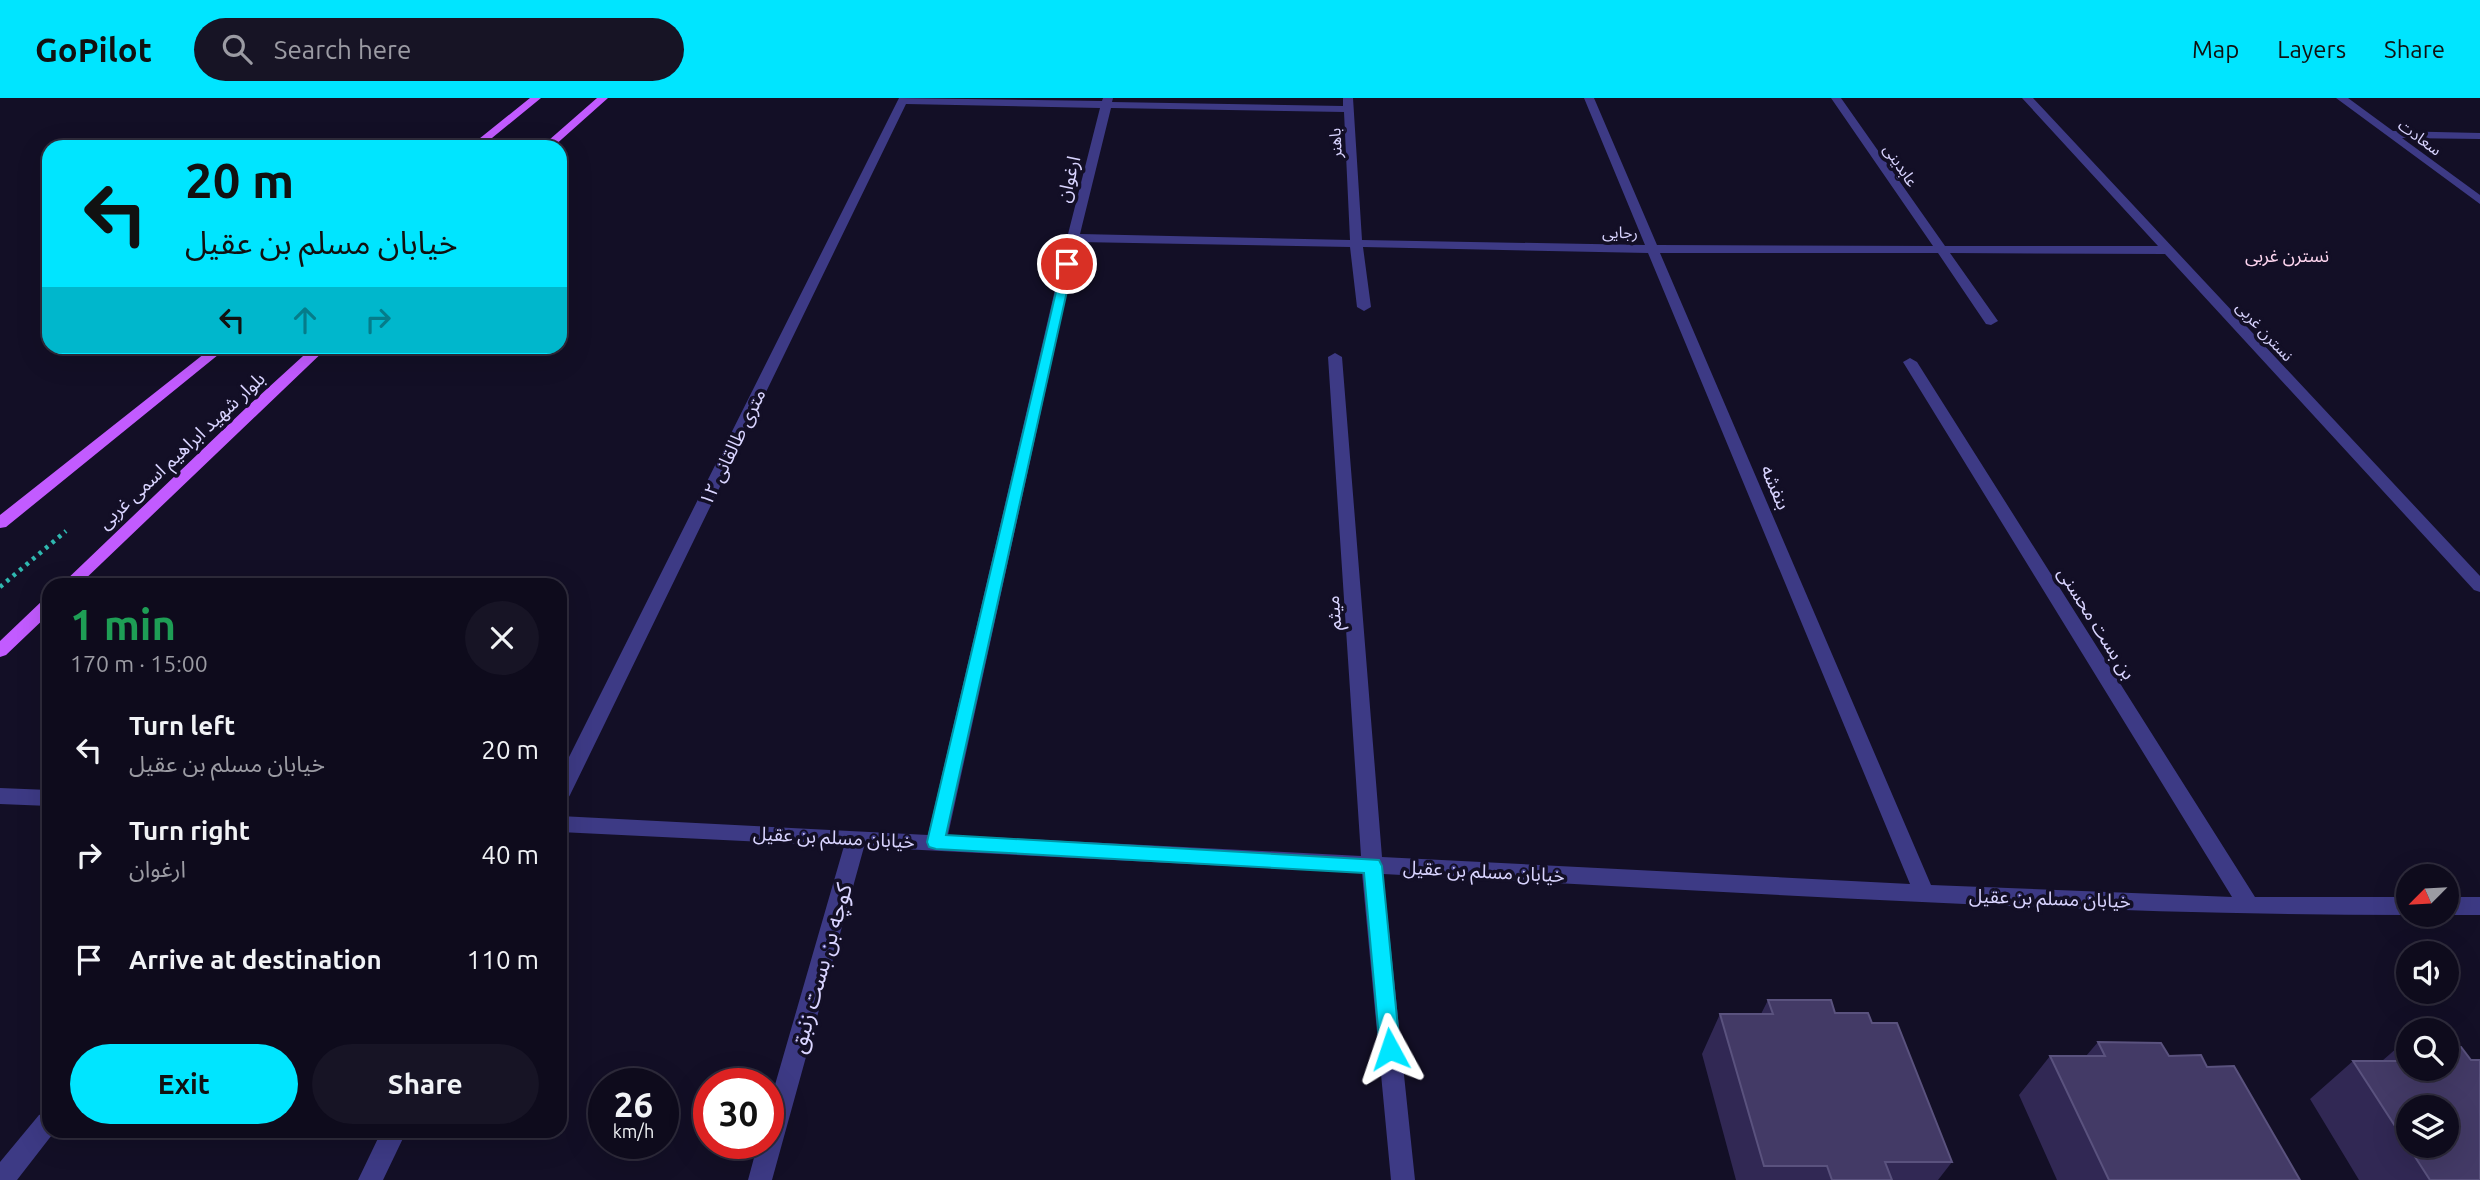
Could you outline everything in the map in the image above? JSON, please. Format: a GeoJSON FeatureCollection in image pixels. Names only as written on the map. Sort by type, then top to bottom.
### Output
{"type":"FeatureCollection","features":[{"type":"Feature","properties":{"kind":"main road"},"geometry":{"type":"LineString","coordinates":[[483,140],[536,98]]}},
{"type":"Feature","properties":{"kind":"main road"},"geometry":{"type":"LineString","coordinates":[[554,140],[603,98]]}},
{"type":"Feature","properties":{"kind":"main road"},"geometry":{"type":"LineString","coordinates":[[0,523],[213,354]]}},
{"type":"Feature","properties":{"kind":"main road","name":"بلوار شهید ابراهیم اسمی غربی"},"geometry":{"type":"LineString","coordinates":[[76,578],[314,354]]}},
{"type":"Feature","properties":{"kind":"main road"},"geometry":{"type":"LineString","coordinates":[[0,651],[42,611]]}},
{"type":"Feature","properties":{"kind":"street","name":"بنفشه"},"geometry":{"type":"LineString","coordinates":[[1590,98],[1924,893]]}},
{"type":"Feature","properties":{"kind":"street","name":"عابدینی"},"geometry":{"type":"LineString","coordinates":[[1836,98],[1991,321]]}},
{"type":"Feature","properties":{"kind":"street","name":"نسترن غربی"},"geometry":{"type":"LineString","coordinates":[[2026,98],[2480,586]]}},
{"type":"Feature","properties":{"kind":"street","name":"سعادت"},"geometry":{"type":"LineString","coordinates":[[2341,98],[2480,200]]}},
{"type":"Feature","properties":{"kind":"street","name":"باهنر"},"geometry":{"type":"LineString","coordinates":[[904,99],[1349,104],[1356,243],[1364,307]]}},
{"type":"Feature","properties":{"kind":"street","name":"۱۲ متری طالقانی"},"geometry":{"type":"LineString","coordinates":[[567,781],[904,99]]}},
{"type":"Feature","properties":{"kind":"street","name":"ارغوان"},"geometry":{"type":"LineString","coordinates":[[936,842],[1073,238],[1107,102]]}},
{"type":"Feature","properties":{"kind":"street"},"geometry":{"type":"LineString","coordinates":[[2389,134],[2480,136]]}},
{"type":"Feature","properties":{"kind":"street","name":"رجایی"},"geometry":{"type":"LineString","coordinates":[[1073,238],[1653,248],[2166,250]]}},
{"type":"Feature","properties":{"kind":"street","name":"میثم"},"geometry":{"type":"LineString","coordinates":[[1335,357],[1372,866],[1403,1180]]}},
{"type":"Feature","properties":{"kind":"street","name":"بن بست محسنی"},"geometry":{"type":"LineString","coordinates":[[1910,362],[2249,906]]}},
{"type":"Feature","properties":{"kind":"street"},"geometry":{"type":"LineString","coordinates":[[0,796],[42,798]]}},
{"type":"Feature","properties":{"kind":"street","name":"خیابان مسلم بن عقیل"},"geometry":{"type":"LineString","coordinates":[[567,824],[1924,893],[2249,906],[2396,906]]}},
{"type":"Feature","properties":{"kind":"street","name":"کوچه بن بست زنبق"},"geometry":{"type":"LineString","coordinates":[[760,1180],[856,838]]}},
{"type":"Feature","properties":{"kind":"street"},"geometry":{"type":"LineString","coordinates":[[2459,906],[2480,906]]}},
{"type":"Feature","properties":{"kind":"street"},"geometry":{"type":"LineString","coordinates":[[1,1180],[42,1129]]}},
{"type":"Feature","properties":{"kind":"street"},"geometry":{"type":"LineString","coordinates":[[370,1180],[390,1138]]}},
{"type":"Feature","properties":{"kind":"path"},"geometry":{"type":"LineString","coordinates":[[0,587],[44,550]]}},
{"type":"Feature","properties":{"kind":"building"},"geometry":{"type":"Polygon","coordinates":[[[1768,1000],[1831,1000],[1835,1013],[1868,1013],[1872,1023],[1897,1023],[1952,1162],[1885,1162],[1892,1180],[1832,1180],[1827,1166],[1764,1166],[1720,1014],[1773,1014],[1768,1000]]]}},
{"type":"Feature","properties":{"kind":"building"},"geometry":{"type":"Polygon","coordinates":[[[2098,1042],[2161,1043],[2169,1056],[2201,1055],[2207,1067],[2234,1066],[2300,1180],[2109,1180],[2050,1056],[2105,1056],[2098,1042]]]}},
{"type":"Feature","properties":{"kind":"building"},"geometry":{"type":"Polygon","coordinates":[[[2459,1047],[2471,1060],[2480,1060],[2480,1180],[2430,1180],[2416,1158],[2459,1158],[2459,1095],[2396,1095],[2396,1127],[2353,1061],[2396,1061],[2396,1081],[2459,1081],[2459,1047]]]}},
{"type":"Feature","properties":{"kind":"district","name":"نسترن غربی"},"geometry":{"type":"Point","coordinates":[2287,255]}},
{"type":"Feature","properties":{"kind":"route"},"geometry":{"type":"LineString","coordinates":[[1067,264],[936,842],[1372,866],[1390,1049]]}}]}
